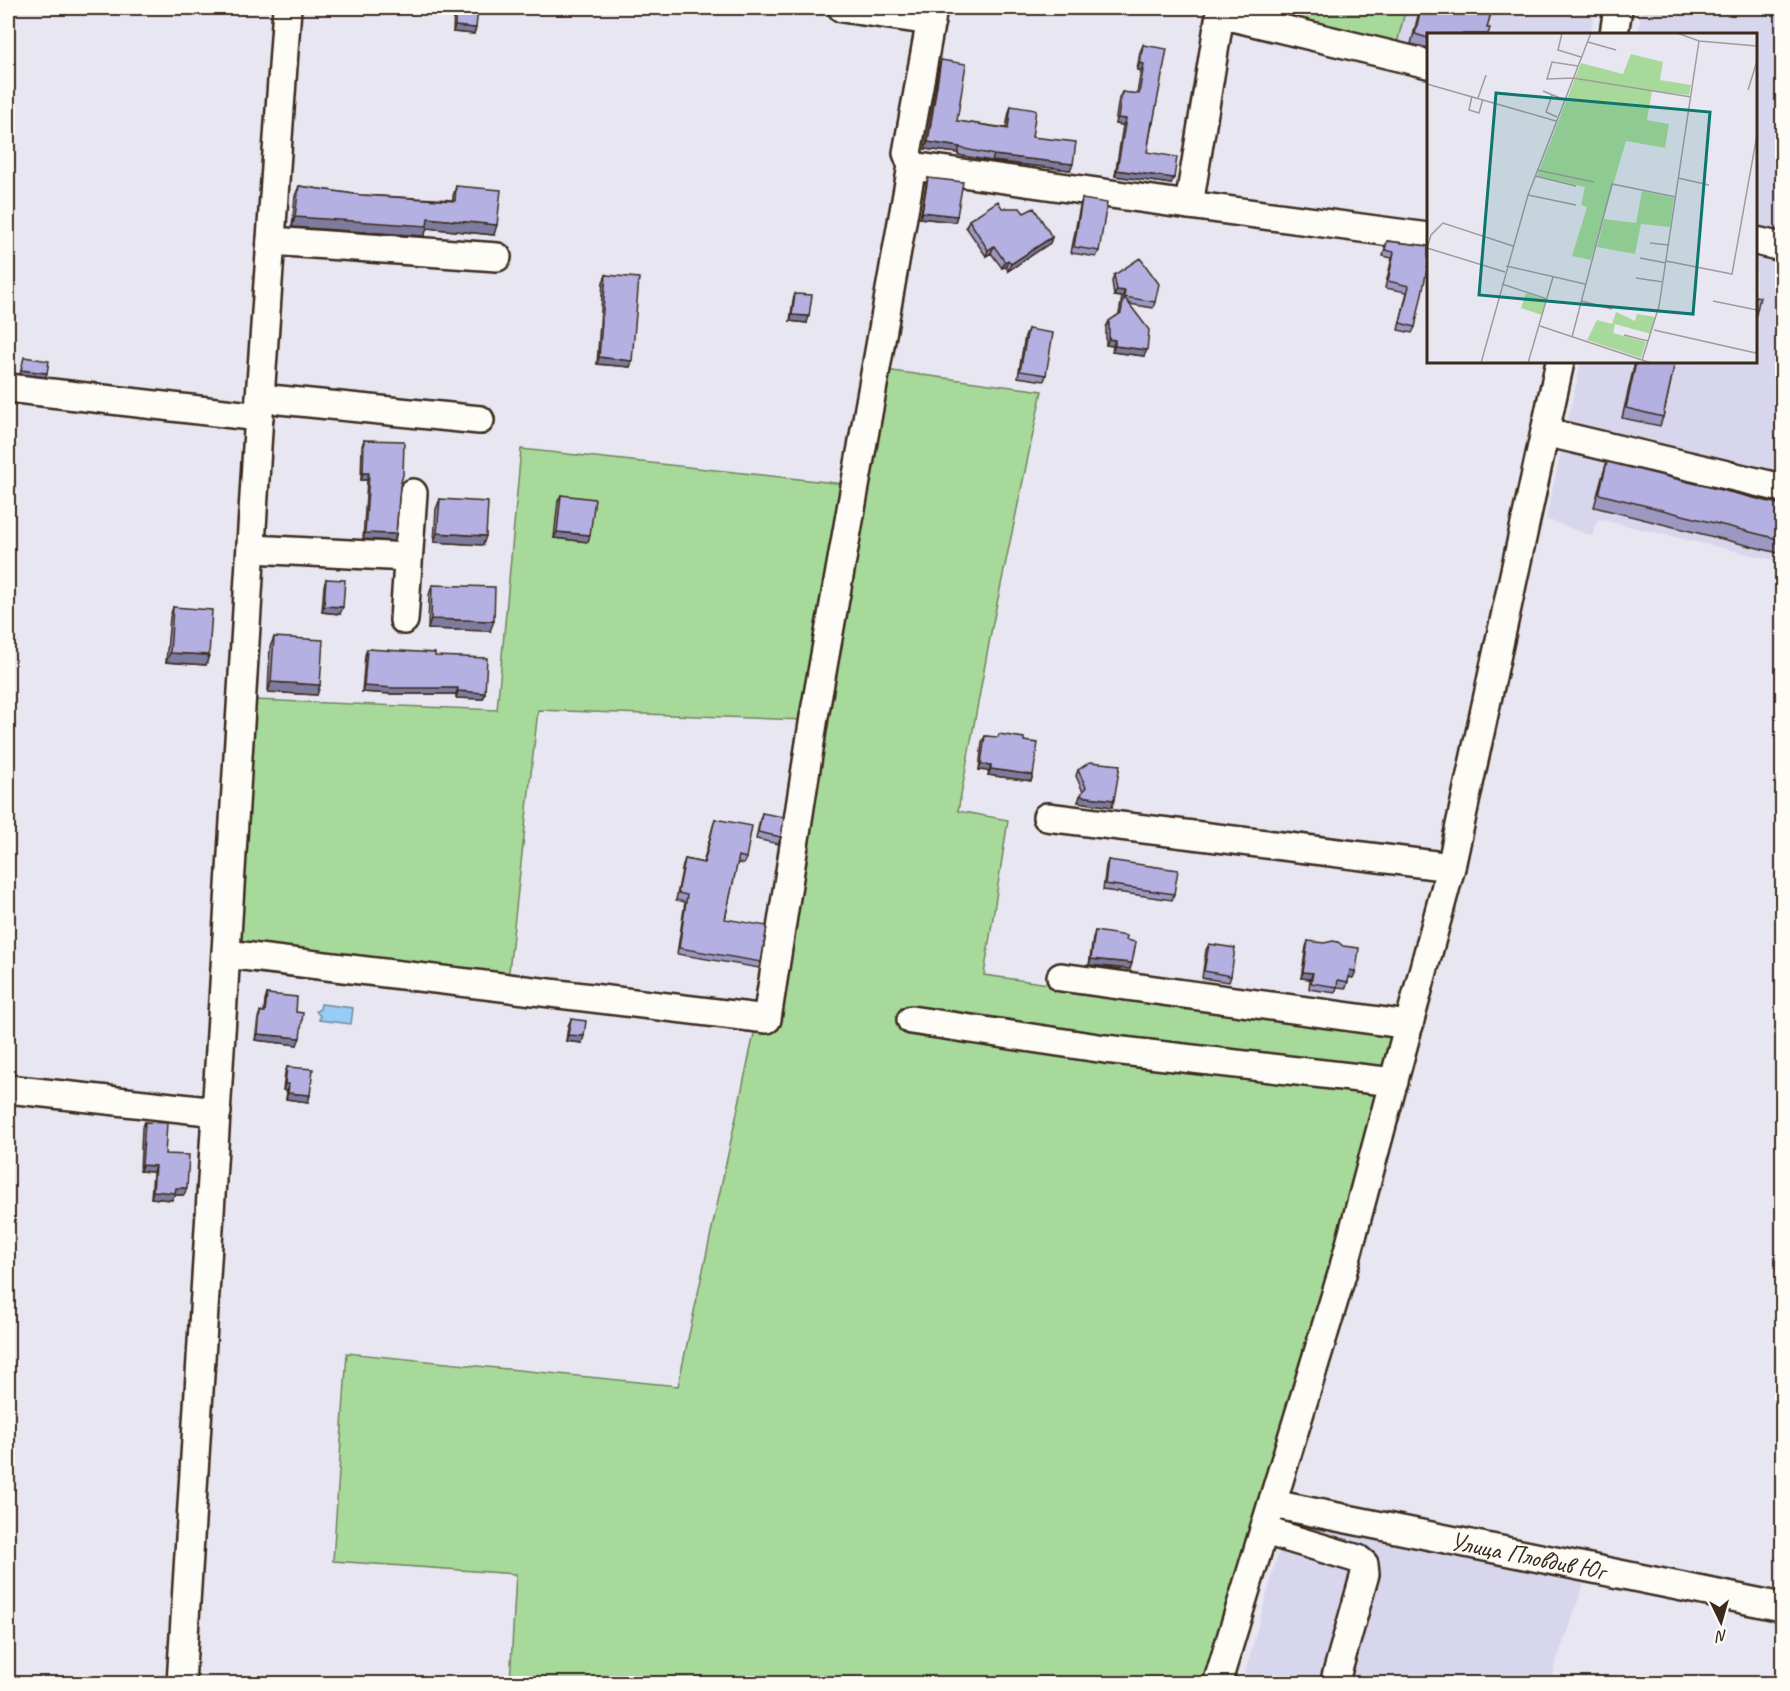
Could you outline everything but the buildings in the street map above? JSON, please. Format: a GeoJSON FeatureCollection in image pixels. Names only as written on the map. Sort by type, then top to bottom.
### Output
{"type":"FeatureCollection","features":[{"type":"Feature","properties":{"kind":"street"},"geometry":{"type":"LineString","coordinates":[[181,1683],[286,8]]}},
{"type":"Feature","properties":{"kind":"street"},"geometry":{"type":"LineString","coordinates":[[226,954],[767,1019],[814,717],[912,166],[907,153],[932,14],[842,8]]}},
{"type":"Feature","properties":{"kind":"street"},"geometry":{"type":"LineString","coordinates":[[1614,33],[1618,8]]}},
{"type":"Feature","properties":{"kind":"street"},"geometry":{"type":"LineString","coordinates":[[1189,206],[1221,11],[1427,64]]}},
{"type":"Feature","properties":{"kind":"street"},"geometry":{"type":"LineString","coordinates":[[912,166],[1189,206],[1427,237]]}},
{"type":"Feature","properties":{"kind":"street"},"geometry":{"type":"LineString","coordinates":[[271,241],[497,257]]}},
{"type":"Feature","properties":{"kind":"street"},"geometry":{"type":"LineString","coordinates":[[1757,241],[1782,247]]}},
{"type":"Feature","properties":{"kind":"street"},"geometry":{"type":"LineString","coordinates":[[1219,1683],[1342,1274],[1451,867],[1560,363]]}},
{"type":"Feature","properties":{"kind":"street"},"geometry":{"type":"LineString","coordinates":[[8,388],[260,407],[480,420]]}},
{"type":"Feature","properties":{"kind":"street"},"geometry":{"type":"LineString","coordinates":[[1545,432],[1782,488]]}},
{"type":"Feature","properties":{"kind":"street"},"geometry":{"type":"LineString","coordinates":[[404,620],[413,493]]}},
{"type":"Feature","properties":{"kind":"street"},"geometry":{"type":"LineString","coordinates":[[252,549],[408,557]]}},
{"type":"Feature","properties":{"kind":"street"},"geometry":{"type":"LineString","coordinates":[[1047,816],[1451,867]]}},
{"type":"Feature","properties":{"kind":"street"},"geometry":{"type":"LineString","coordinates":[[1061,977],[1409,1025]]}},
{"type":"Feature","properties":{"kind":"street"},"geometry":{"type":"LineString","coordinates":[[911,1020],[1105,1049],[1394,1082]]}},
{"type":"Feature","properties":{"kind":"street"},"geometry":{"type":"LineString","coordinates":[[8,1089],[216,1112]]}},
{"type":"Feature","properties":{"kind":"street","name":"Улица Пловдив Юг"},"geometry":{"type":"LineString","coordinates":[[1273,1504],[1782,1607]]}},
{"type":"Feature","properties":{"kind":"street"},"geometry":{"type":"LineString","coordinates":[[1265,1531],[1358,1559],[1364,1564],[1365,1574],[1334,1683]]}},
{"type":"Feature","properties":{"kind":"shaded area"},"geometry":{"type":"Polygon","coordinates":[[[1406,8],[1595,8],[1590,33],[1427,33],[1427,55],[1396,47],[1406,8]]]}},
{"type":"Feature","properties":{"kind":"shaded area"},"geometry":{"type":"Polygon","coordinates":[[[1642,8],[1782,8],[1782,562],[1598,519],[1592,536],[1546,519],[1581,363],[1757,363],[1757,33],[1638,33],[1642,8]]]}},
{"type":"Feature","properties":{"kind":"shaded area"},"geometry":{"type":"Polygon","coordinates":[[[1286,1525],[1588,1572],[1552,1674],[1537,1683],[1242,1684],[1286,1525]]]}},
{"type":"Feature","properties":{"kind":"green space"},"geometry":{"type":"Polygon","coordinates":[[[1230,8],[1406,8],[1396,47],[1230,8]]]}},
{"type":"Feature","properties":{"kind":"green space"},"geometry":{"type":"Polygon","coordinates":[[[885,370],[1042,391],[992,627],[958,811],[1008,820],[984,975],[1396,1032],[1327,1284],[1206,1683],[510,1683],[516,1574],[333,1561],[347,1353],[678,1386],[755,1029],[885,370]]]}},
{"type":"Feature","properties":{"kind":"green space"},"geometry":{"type":"Polygon","coordinates":[[[521,449],[844,484],[804,720],[538,710],[508,980],[236,948],[255,700],[497,710],[521,449]]]}},
{"type":"Feature","properties":{"kind":"water"},"geometry":{"type":"Polygon","coordinates":[[[321,1004],[353,1008],[351,1024],[319,1020],[320,1016],[316,1011],[320,1009],[321,1004]]]}}]}
